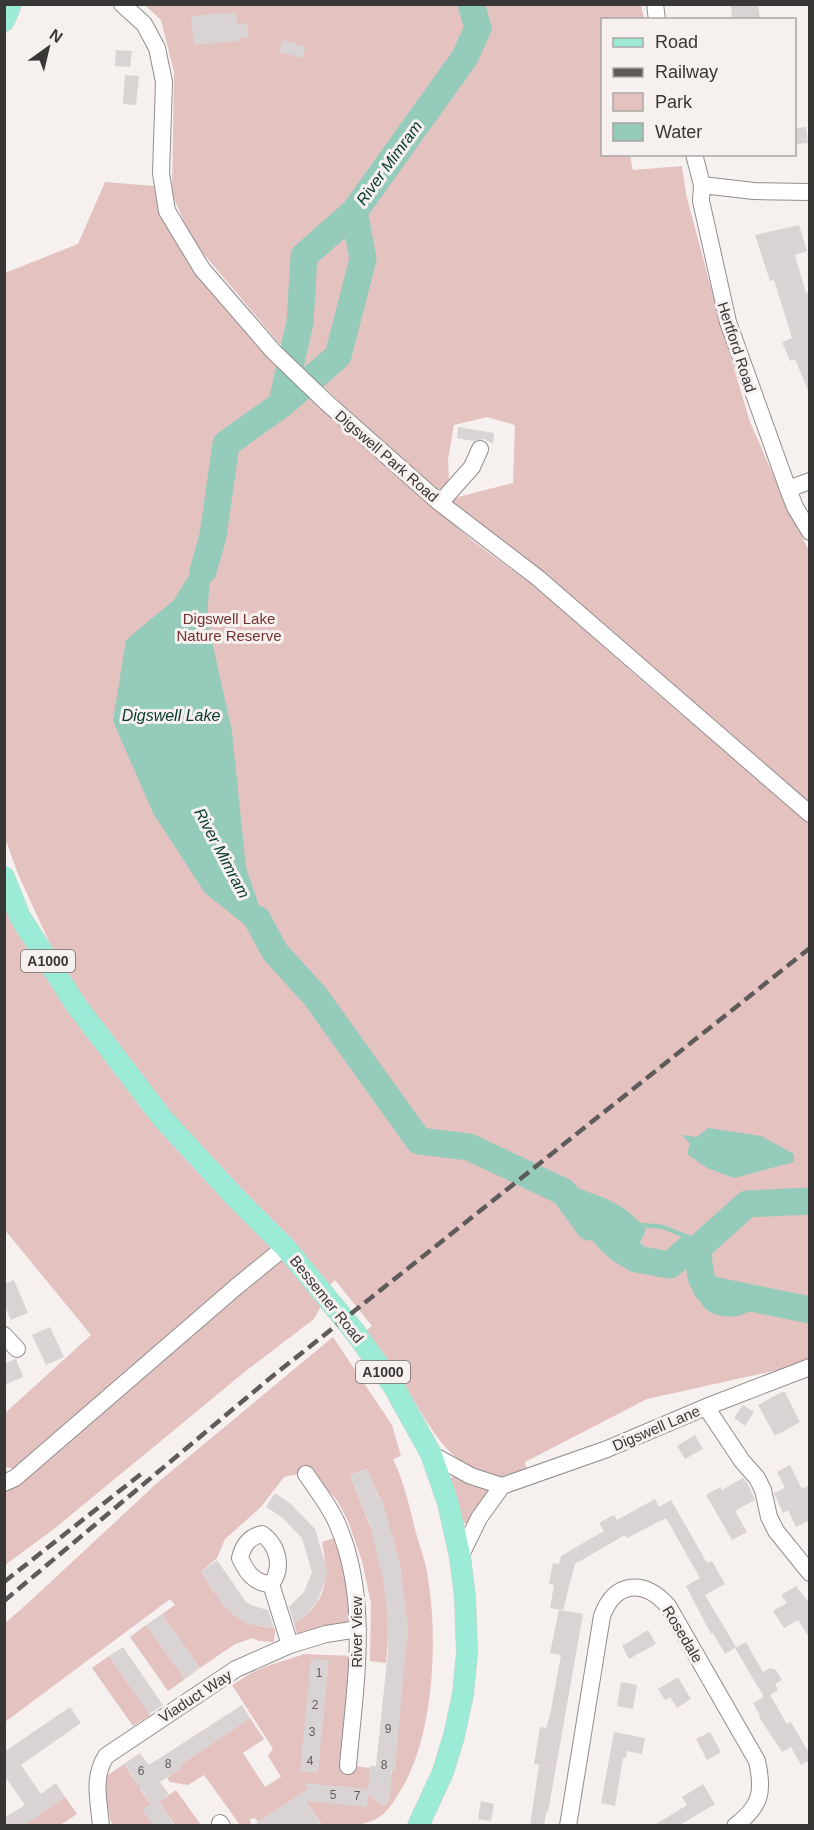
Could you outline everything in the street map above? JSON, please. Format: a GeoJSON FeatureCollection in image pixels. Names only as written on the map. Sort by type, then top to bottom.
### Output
{"type":"FeatureCollection","features":[{"type":"Feature","properties":{"kind":"main road"},"geometry":{"type":"LineString","coordinates":[[4,21],[11,4]]}},
{"type":"Feature","properties":{"kind":"main road","name":"Bessemer Road"},"geometry":{"type":"LineString","coordinates":[[4,877],[12,912],[76,1005],[163,1119],[285,1247],[355,1332],[394,1387],[431,1454],[448,1503],[460,1557],[465,1597],[466,1653],[463,1694],[454,1737],[443,1772],[418,1826]]}},
{"type":"Feature","properties":{"kind":"street","name":"Digswell Park Road"},"geometry":{"type":"LineString","coordinates":[[122,4],[144,24],[157,48],[164,82],[161,173],[167,212],[202,269],[273,351],[326,402],[440,503],[538,578],[810,814]]}},
{"type":"Feature","properties":{"kind":"street","name":"Hertford Road"},"geometry":{"type":"LineString","coordinates":[[695,156],[702,185],[700,201],[721,298],[788,489],[795,507],[810,532]]}},
{"type":"Feature","properties":{"kind":"street"},"geometry":{"type":"LineString","coordinates":[[702,185],[754,191],[810,192]]}},
{"type":"Feature","properties":{"kind":"street"},"geometry":{"type":"LineString","coordinates":[[440,503],[472,466],[480,449]]}},
{"type":"Feature","properties":{"kind":"street"},"geometry":{"type":"LineString","coordinates":[[788,489],[810,481]]}},
{"type":"Feature","properties":{"kind":"street"},"geometry":{"type":"LineString","coordinates":[[4,1483],[15,1478],[285,1247]]}},
{"type":"Feature","properties":{"kind":"street"},"geometry":{"type":"LineString","coordinates":[[4,1335],[16,1348]]}},
{"type":"Feature","properties":{"kind":"street","name":"Digswell Lane"},"geometry":{"type":"LineString","coordinates":[[502,1486],[607,1449],[706,1407],[810,1367]]}},
{"type":"Feature","properties":{"kind":"street"},"geometry":{"type":"LineString","coordinates":[[706,1407],[742,1461],[757,1478],[763,1490],[769,1517],[776,1531],[810,1573]]}},
{"type":"Feature","properties":{"kind":"street"},"geometry":{"type":"LineString","coordinates":[[431,1454],[471,1476],[502,1486],[479,1518],[460,1557]]}},
{"type":"Feature","properties":{"kind":"street","name":"River View"},"geometry":{"type":"LineString","coordinates":[[306,1474],[335,1519],[344,1540],[354,1576],[358,1629],[348,1766]]}},
{"type":"Feature","properties":{"kind":"street"},"geometry":{"type":"LineString","coordinates":[[271,1584],[290,1645]]}},
{"type":"Feature","properties":{"kind":"street","name":"Rosedale"},"geometry":{"type":"LineString","coordinates":[[568,1826],[602,1616],[612,1596],[621,1590],[643,1588],[668,1606],[757,1761],[761,1779],[758,1798],[749,1815],[735,1826]]}},
{"type":"Feature","properties":{"kind":"street","name":"Viaduct Way"},"geometry":{"type":"LineString","coordinates":[[101,1826],[96,1788],[100,1766],[106,1756],[221,1678],[256,1659],[326,1634],[358,1629]]}},
{"type":"Feature","properties":{"kind":"green space"},"geometry":{"type":"Polygon","coordinates":[[[145,5],[641,5],[644,18],[601,18],[601,156],[630,156],[633,170],[682,166],[686,194],[718,315],[750,422],[809,551],[809,804],[570,597],[450,499],[404,465],[277,341],[192,240],[172,194],[174,72],[161,20],[145,5]],[[487,417],[454,425],[448,459],[450,499],[513,483],[515,425],[487,417]]]}},
{"type":"Feature","properties":{"kind":"green space","name":"Digswell Lake Nature Reserve"},"geometry":{"type":"Polygon","coordinates":[[[105,182],[154,186],[157,205],[174,238],[362,444],[474,542],[538,589],[655,692],[809,822],[809,1363],[647,1399],[525,1462],[527,1471],[513,1476],[487,1475],[471,1468],[457,1458],[434,1432],[397,1374],[368,1335],[366,1331],[372,1326],[335,1280],[328,1287],[118,1055],[57,959],[18,874],[5,838],[5,273],[78,244],[105,182]]]}},
{"type":"Feature","properties":{"kind":"green space"},"geometry":{"type":"Polygon","coordinates":[[[5,911],[141,1109],[186,1160],[239,1216],[264,1237],[323,1302],[314,1319],[247,1370],[54,1529],[5,1565],[5,1474],[16,1469],[5,1467],[4,1414],[91,1335],[5,1230],[5,911]]]}},
{"type":"Feature","properties":{"kind":"green space"},"geometry":{"type":"Polygon","coordinates":[[[333,1337],[392,1425],[401,1456],[393,1459],[403,1485],[426,1566],[431,1602],[433,1657],[427,1714],[413,1766],[388,1809],[376,1819],[356,1825],[322,1825],[301,1794],[258,1822],[255,1818],[250,1819],[251,1825],[240,1825],[204,1775],[188,1785],[170,1782],[167,1778],[181,1768],[180,1765],[250,1718],[264,1739],[243,1753],[265,1787],[281,1777],[268,1756],[273,1749],[232,1685],[253,1672],[305,1654],[351,1656],[340,1764],[370,1768],[369,1778],[391,1780],[408,1628],[400,1565],[381,1497],[367,1469],[350,1475],[372,1531],[381,1563],[388,1630],[386,1663],[370,1661],[371,1603],[362,1561],[348,1521],[337,1500],[309,1472],[284,1477],[260,1508],[225,1539],[217,1558],[201,1572],[223,1603],[239,1618],[249,1623],[275,1628],[274,1642],[258,1641],[253,1638],[235,1644],[200,1668],[162,1614],[175,1605],[170,1599],[5,1722],[5,1623],[156,1484],[333,1337]]]}},
{"type":"Feature","properties":{"kind":"green space"},"geometry":{"type":"Polygon","coordinates":[[[454,1476],[487,1488],[489,1494],[467,1524],[463,1522],[450,1479],[454,1476]]]}},
{"type":"Feature","properties":{"kind":"green space"},"geometry":{"type":"Polygon","coordinates":[[[337,1537],[353,1609],[348,1622],[342,1627],[297,1634],[294,1624],[314,1607],[323,1589],[325,1567],[322,1542],[337,1537]]]}},
{"type":"Feature","properties":{"kind":"green space"},"geometry":{"type":"Polygon","coordinates":[[[146,1625],[185,1679],[168,1691],[130,1637],[146,1625]]]}},
{"type":"Feature","properties":{"kind":"green space"},"geometry":{"type":"Polygon","coordinates":[[[109,1656],[150,1715],[133,1726],[92,1668],[109,1656]]]}},
{"type":"Feature","properties":{"kind":"green space"},"geometry":{"type":"Polygon","coordinates":[[[124,1764],[135,1781],[144,1786],[140,1789],[151,1804],[143,1810],[154,1825],[113,1825],[111,1822],[105,1796],[105,1777],[124,1764]]]}},
{"type":"Feature","properties":{"kind":"green space"},"geometry":{"type":"Polygon","coordinates":[[[176,1790],[201,1825],[175,1825],[159,1802],[176,1790]]]}},
{"type":"Feature","properties":{"kind":"green space"},"geometry":{"type":"Polygon","coordinates":[[[65,1797],[77,1814],[60,1825],[23,1826],[65,1797]]]}},
{"type":"Feature","properties":{"kind":"water","name":"Digswell Lake"},"geometry":{"type":"Polygon","coordinates":[[[213,536],[207,618],[232,732],[246,868],[275,952],[205,893],[153,813],[113,721],[126,640],[174,600],[213,536]]]}},
{"type":"Feature","properties":{"kind":"water"},"geometry":{"type":"Polygon","coordinates":[[[708,1128],[761,1136],[794,1154],[794,1162],[734,1178],[707,1168],[687,1154],[690,1144],[682,1135],[697,1137],[708,1128]]]}},
{"type":"Feature","properties":{"kind":"water"},"geometry":{"type":"Polygon","coordinates":[[[577,1188],[607,1199],[631,1214],[646,1230],[640,1242],[646,1250],[671,1264],[659,1271],[645,1272],[632,1270],[609,1258],[565,1205],[567,1196],[577,1188]]]}},
{"type":"Feature","properties":{"kind":"water"},"geometry":{"type":"Polygon","coordinates":[[[701,1277],[706,1283],[765,1294],[764,1300],[743,1315],[730,1317],[712,1313],[702,1305],[699,1297],[695,1281],[701,1277]]]}},
{"type":"Feature","properties":{"kind":"building"},"geometry":{"type":"Polygon","coordinates":[[[758,4],[760,18],[732,18],[731,5],[758,4]]]}},
{"type":"Feature","properties":{"kind":"building"},"geometry":{"type":"Polygon","coordinates":[[[236,12],[237,24],[247,23],[249,38],[194,45],[191,16],[236,12]]]}},
{"type":"Feature","properties":{"kind":"building"},"geometry":{"type":"Polygon","coordinates":[[[283,40],[306,47],[302,58],[279,52],[283,40]]]}},
{"type":"Feature","properties":{"kind":"building"},"geometry":{"type":"Polygon","coordinates":[[[116,50],[132,51],[130,67],[115,66],[116,50]]]}},
{"type":"Feature","properties":{"kind":"building"},"geometry":{"type":"Polygon","coordinates":[[[125,75],[139,76],[136,105],[123,104],[125,75]]]}},
{"type":"Feature","properties":{"kind":"building"},"geometry":{"type":"Polygon","coordinates":[[[806,127],[808,143],[796,144],[796,128],[806,127]]]}},
{"type":"Feature","properties":{"kind":"building"},"geometry":{"type":"Polygon","coordinates":[[[799,225],[807,251],[795,255],[806,293],[810,292],[809,393],[795,359],[790,361],[782,342],[792,338],[774,280],[770,281],[755,235],[799,225]]]}},
{"type":"Feature","properties":{"kind":"building"},"geometry":{"type":"Polygon","coordinates":[[[458,427],[494,433],[493,444],[484,439],[473,441],[457,438],[458,427]]]}},
{"type":"Feature","properties":{"kind":"building"},"geometry":{"type":"Polygon","coordinates":[[[14,1280],[28,1313],[11,1320],[4,1304],[4,1284],[14,1280]]]}},
{"type":"Feature","properties":{"kind":"building"},"geometry":{"type":"Polygon","coordinates":[[[50,1327],[64,1357],[46,1365],[32,1335],[50,1327]]]}},
{"type":"Feature","properties":{"kind":"building"},"geometry":{"type":"Polygon","coordinates":[[[16,1359],[23,1377],[4,1385],[4,1364],[16,1359]]]}},
{"type":"Feature","properties":{"kind":"building"},"geometry":{"type":"Polygon","coordinates":[[[785,1392],[800,1422],[775,1436],[758,1405],[785,1392]]]}},
{"type":"Feature","properties":{"kind":"building"},"geometry":{"type":"Polygon","coordinates":[[[743,1405],[754,1412],[745,1426],[734,1418],[743,1405]]]}},
{"type":"Feature","properties":{"kind":"building"},"geometry":{"type":"Polygon","coordinates":[[[695,1435],[703,1449],[685,1459],[677,1446],[695,1435]]]}},
{"type":"Feature","properties":{"kind":"building"},"geometry":{"type":"Polygon","coordinates":[[[790,1465],[802,1489],[810,1485],[810,1520],[796,1527],[788,1510],[783,1513],[774,1493],[785,1488],[777,1472],[790,1465]]]}},
{"type":"Feature","properties":{"kind":"building"},"geometry":{"type":"Polygon","coordinates":[[[368,1469],[378,1497],[381,1496],[400,1565],[408,1626],[395,1770],[392,1770],[390,1799],[384,1807],[368,1794],[367,1807],[306,1801],[322,1826],[252,1826],[308,1789],[304,1783],[368,1789],[370,1766],[376,1766],[388,1651],[388,1626],[384,1584],[370,1525],[350,1475],[368,1469]]]}},
{"type":"Feature","properties":{"kind":"building"},"geometry":{"type":"Polygon","coordinates":[[[743,1478],[755,1500],[735,1511],[747,1532],[732,1540],[706,1495],[720,1487],[722,1490],[743,1478]]]}},
{"type":"Feature","properties":{"kind":"building"},"geometry":{"type":"Polygon","coordinates":[[[275,1493],[290,1503],[315,1529],[328,1573],[317,1602],[303,1618],[294,1624],[289,1607],[304,1592],[312,1572],[302,1538],[282,1517],[266,1507],[275,1493]]]}},
{"type":"Feature","properties":{"kind":"building"},"geometry":{"type":"Polygon","coordinates":[[[655,1499],[659,1507],[671,1500],[707,1563],[712,1561],[725,1584],[705,1595],[736,1647],[725,1654],[713,1633],[711,1634],[686,1586],[700,1578],[666,1518],[627,1538],[625,1535],[575,1564],[563,1610],[550,1608],[554,1585],[549,1584],[553,1563],[559,1564],[561,1556],[604,1531],[599,1523],[614,1515],[617,1520],[655,1499]]]}},
{"type":"Feature","properties":{"kind":"building"},"geometry":{"type":"Polygon","coordinates":[[[217,1560],[246,1602],[268,1610],[274,1628],[248,1624],[222,1604],[201,1572],[217,1560]]]}},
{"type":"Feature","properties":{"kind":"building"},"geometry":{"type":"Polygon","coordinates":[[[796,1586],[810,1604],[810,1639],[798,1620],[784,1628],[773,1611],[787,1603],[781,1595],[796,1586]]]}},
{"type":"Feature","properties":{"kind":"building"},"geometry":{"type":"Polygon","coordinates":[[[559,1610],[583,1614],[548,1812],[546,1812],[544,1826],[530,1826],[539,1765],[534,1764],[540,1727],[546,1728],[550,1715],[561,1655],[550,1653],[559,1610]]]}},
{"type":"Feature","properties":{"kind":"building"},"geometry":{"type":"Polygon","coordinates":[[[162,1614],[200,1668],[185,1679],[146,1625],[162,1614]]]}},
{"type":"Feature","properties":{"kind":"building"},"geometry":{"type":"Polygon","coordinates":[[[648,1630],[656,1644],[629,1659],[622,1646],[648,1630]]]}},
{"type":"Feature","properties":{"kind":"building"},"geometry":{"type":"Polygon","coordinates":[[[746,1642],[763,1672],[770,1668],[776,1670],[782,1680],[775,1684],[778,1690],[770,1695],[787,1724],[791,1722],[810,1755],[810,1760],[801,1765],[791,1747],[782,1752],[759,1717],[753,1703],[764,1697],[735,1648],[746,1642]]]}},
{"type":"Feature","properties":{"kind":"building"},"geometry":{"type":"Polygon","coordinates":[[[123,1647],[163,1705],[149,1714],[109,1656],[123,1647]]]}},
{"type":"Feature","properties":{"kind":"building"},"geometry":{"type":"Polygon","coordinates":[[[311,1659],[329,1660],[318,1773],[300,1771],[311,1659]]]}},
{"type":"Feature","properties":{"kind":"building"},"geometry":{"type":"Polygon","coordinates":[[[678,1677],[691,1699],[677,1708],[670,1697],[665,1700],[658,1689],[678,1677]]]}},
{"type":"Feature","properties":{"kind":"building"},"geometry":{"type":"Polygon","coordinates":[[[621,1682],[637,1685],[633,1709],[617,1706],[621,1682]]]}},
{"type":"Feature","properties":{"kind":"building"},"geometry":{"type":"Polygon","coordinates":[[[242,1705],[250,1718],[180,1765],[181,1768],[160,1782],[169,1794],[159,1802],[175,1826],[154,1826],[142,1810],[151,1804],[124,1764],[140,1753],[149,1765],[242,1705]]]}},
{"type":"Feature","properties":{"kind":"building"},"geometry":{"type":"Polygon","coordinates":[[[70,1707],[81,1723],[21,1765],[41,1794],[56,1783],[65,1797],[23,1826],[4,1826],[4,1818],[25,1805],[4,1775],[4,1752],[70,1707]]]}},
{"type":"Feature","properties":{"kind":"building"},"geometry":{"type":"Polygon","coordinates":[[[614,1732],[645,1738],[642,1754],[627,1751],[626,1758],[623,1758],[615,1806],[601,1803],[614,1732]]]}},
{"type":"Feature","properties":{"kind":"building"},"geometry":{"type":"Polygon","coordinates":[[[710,1732],[721,1752],[707,1760],[696,1739],[710,1732]]]}},
{"type":"Feature","properties":{"kind":"building"},"geometry":{"type":"Polygon","coordinates":[[[703,1784],[715,1804],[678,1826],[653,1826],[687,1805],[682,1797],[703,1784]]]}},
{"type":"Feature","properties":{"kind":"building"},"geometry":{"type":"Polygon","coordinates":[[[481,1801],[494,1804],[491,1821],[478,1819],[481,1801]]]}},
{"type":"Feature","properties":{"kind":"waterway","name":"River Mimram"},"geometry":{"type":"LineString","coordinates":[[203,571],[213,536],[226,444],[282,404],[338,356],[363,259],[354,212],[465,57],[478,28],[471,4]]}},
{"type":"Feature","properties":{"kind":"waterway"},"geometry":{"type":"LineString","coordinates":[[284,393],[300,322],[304,256],[354,212]]}},
{"type":"Feature","properties":{"kind":"waterway","name":"River Mimram"},"geometry":{"type":"LineString","coordinates":[[257,919],[275,952],[315,996],[419,1141],[469,1147],[564,1192],[589,1227]]}},
{"type":"Feature","properties":{"kind":"waterway","name":"River Mimram"},"geometry":{"type":"LineString","coordinates":[[636,1259],[670,1265],[688,1249],[697,1249],[747,1204],[810,1201]]}},
{"type":"Feature","properties":{"kind":"waterway"},"geometry":{"type":"LineString","coordinates":[[641,1225],[663,1227],[695,1240],[697,1249]]}},
{"type":"Feature","properties":{"kind":"waterway","name":"River Mimram"},"geometry":{"type":"LineString","coordinates":[[697,1249],[701,1277],[707,1289],[810,1310]]}},
{"type":"Feature","properties":{"kind":"railway"},"geometry":{"type":"LineString","coordinates":[[4,1601],[269,1379],[810,948]]}},
{"type":"Feature","properties":{"kind":"railway"},"geometry":{"type":"LineString","coordinates":[[4,1582],[141,1474]]}}]}
